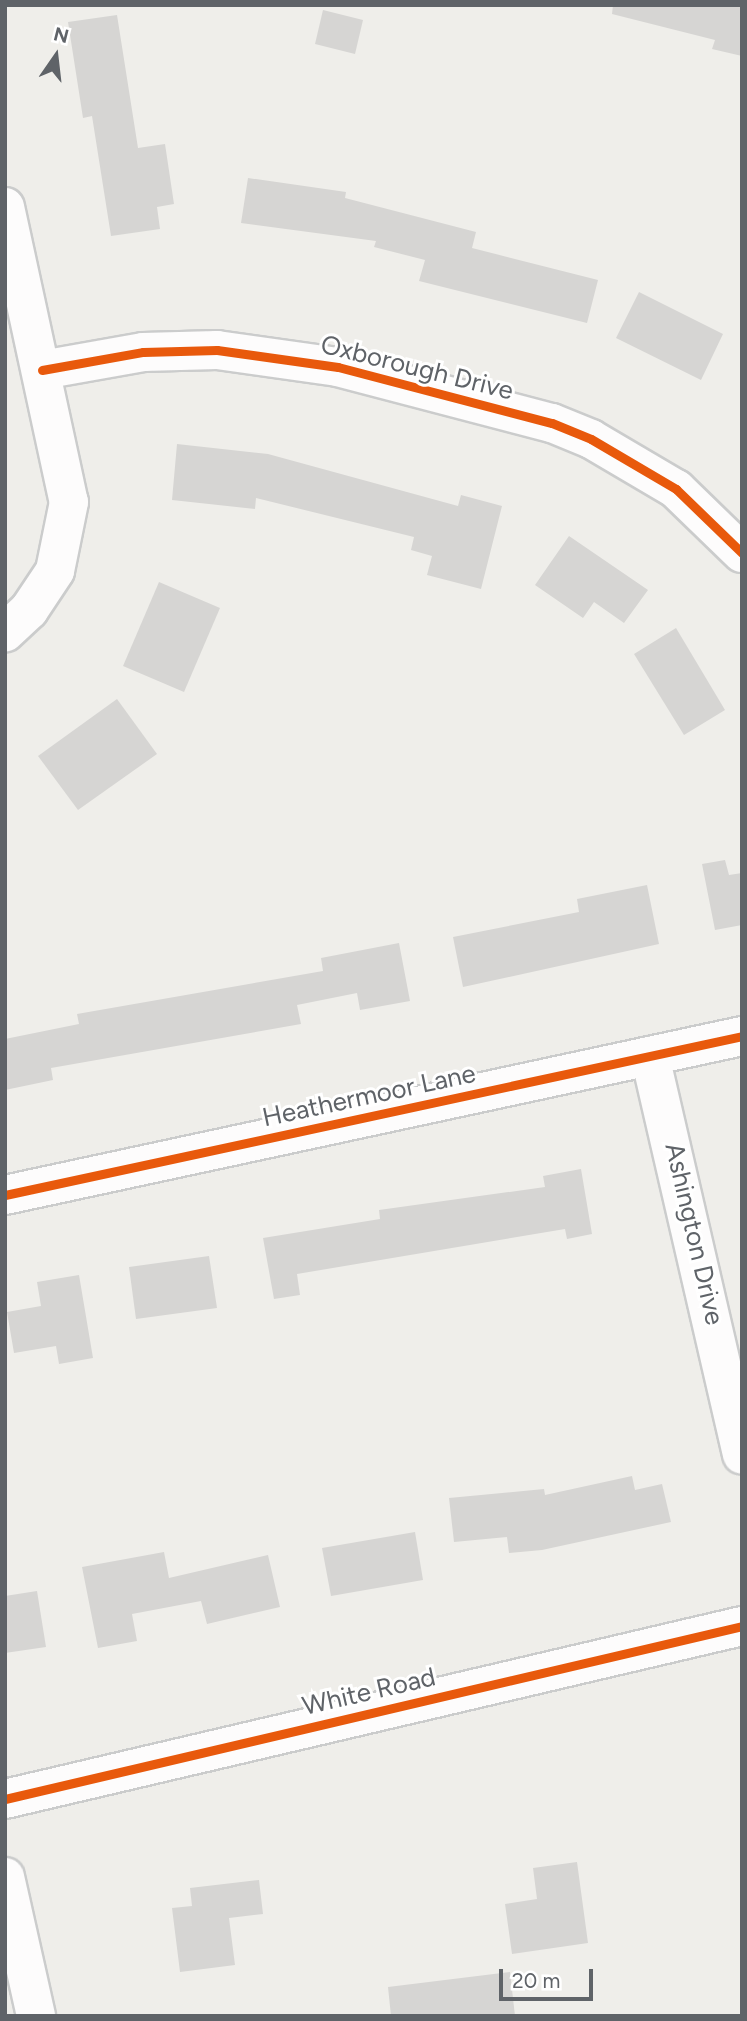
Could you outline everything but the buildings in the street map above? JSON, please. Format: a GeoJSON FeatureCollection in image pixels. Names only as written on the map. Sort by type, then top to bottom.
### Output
{"type":"FeatureCollection","features":[{"type":"Feature","properties":{"kind":"street"},"geometry":{"type":"LineString","coordinates":[[5,207],[67,479],[68,526],[44,592],[5,632]]}},
{"type":"Feature","properties":{"kind":"street","name":"Oxborough Drive"},"geometry":{"type":"LineString","coordinates":[[41,370],[143,352],[217,350],[338,367],[552,423],[591,439],[676,489],[742,553]]}},
{"type":"Feature","properties":{"kind":"street","name":"Heathermoor Lane"},"geometry":{"type":"LineString","coordinates":[[5,1195],[742,1036]]}},
{"type":"Feature","properties":{"kind":"street","name":"Ashington Drive"},"geometry":{"type":"LineString","coordinates":[[650,1056],[742,1454]]}},
{"type":"Feature","properties":{"kind":"street","name":"White Road"},"geometry":{"type":"LineString","coordinates":[[5,1799],[742,1626]]}},
{"type":"Feature","properties":{"kind":"street"},"geometry":{"type":"LineString","coordinates":[[5,1877],[36,2016]]}},
{"type":"Feature","properties":{"kind":"cycle path"},"geometry":{"type":"LineString","coordinates":[[42,370],[143,352],[217,350],[338,367],[552,423],[591,439],[676,489],[742,553]]}},
{"type":"Feature","properties":{"kind":"cycle path"},"geometry":{"type":"LineString","coordinates":[[5,1195],[742,1036]]}},
{"type":"Feature","properties":{"kind":"cycle path"},"geometry":{"type":"LineString","coordinates":[[5,1799],[742,1626]]}}]}
